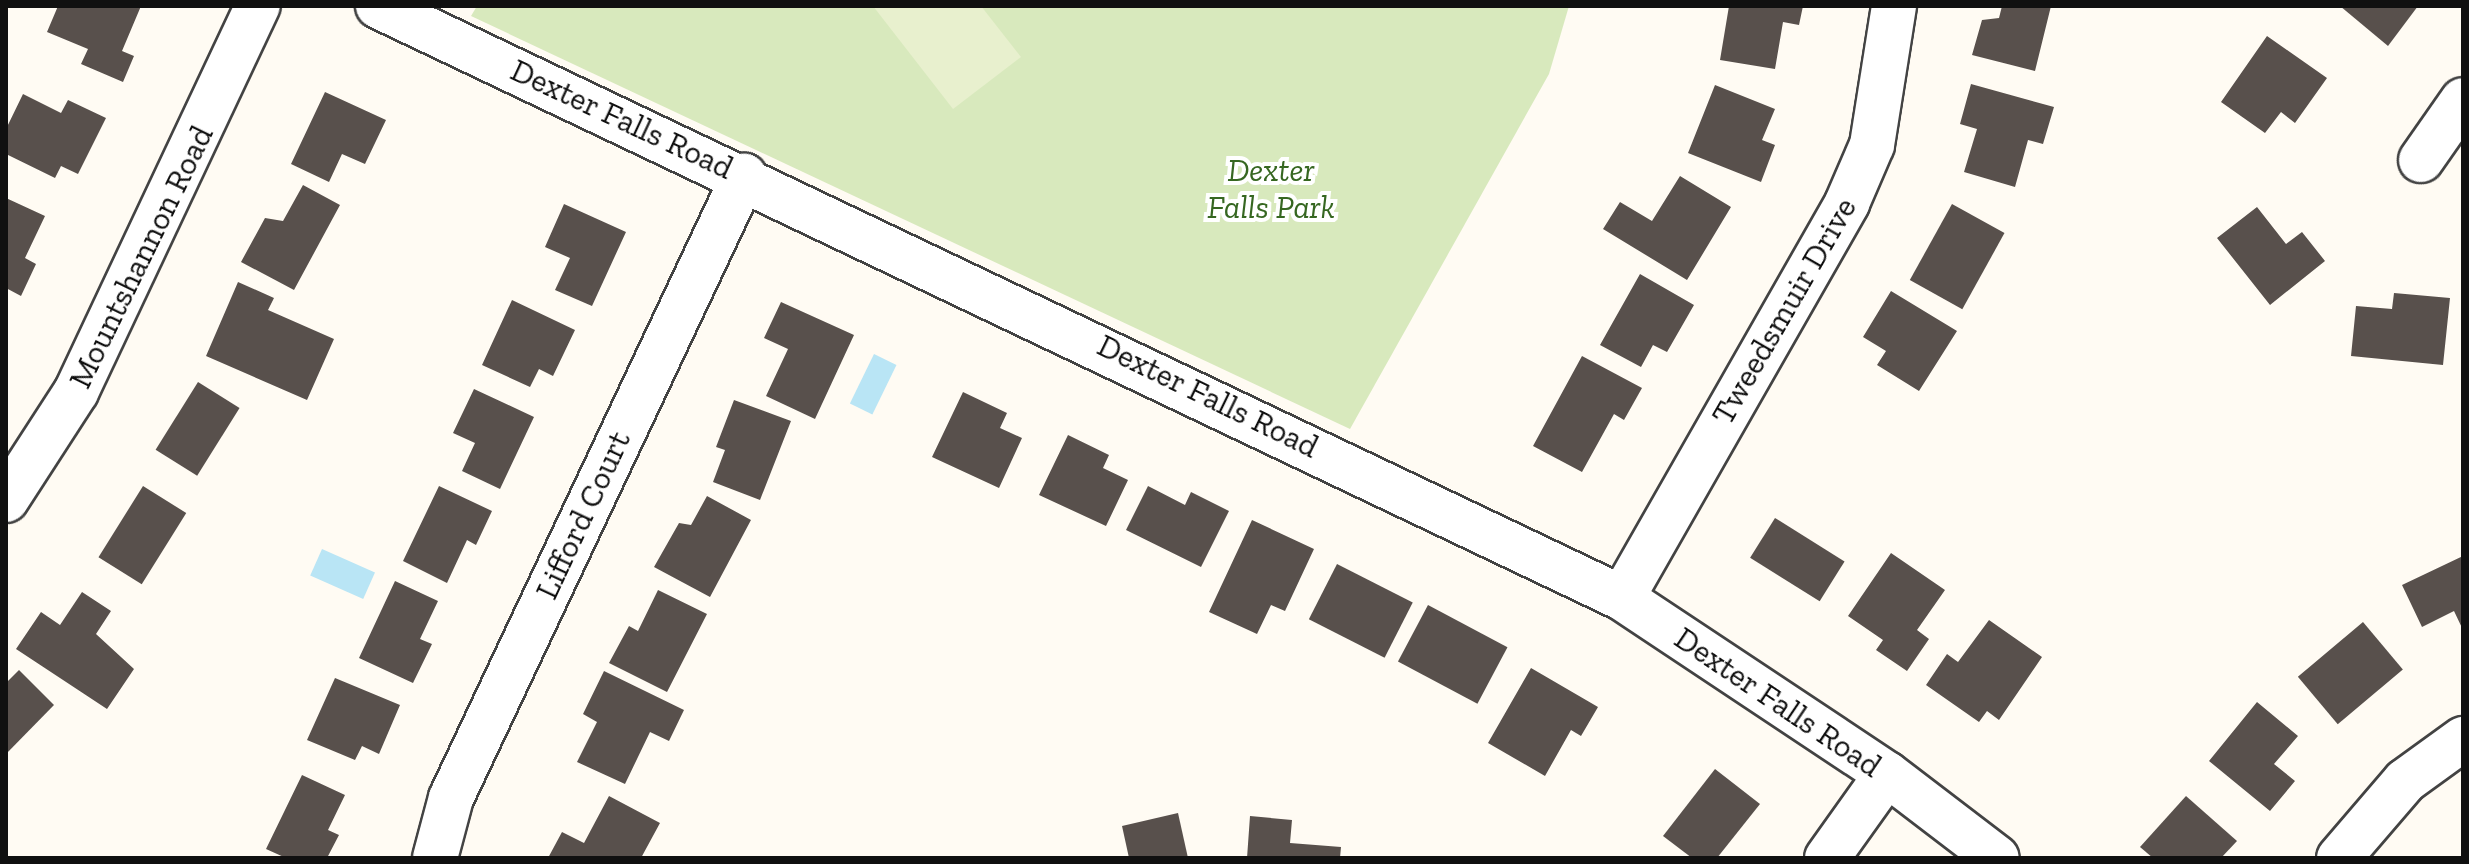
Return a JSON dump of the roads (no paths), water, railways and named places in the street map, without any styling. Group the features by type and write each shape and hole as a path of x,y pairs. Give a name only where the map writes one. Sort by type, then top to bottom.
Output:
{"street":[{"name":"Mountshannon Road","path":"6,500 76,392 258,6"},
{"name":"Dexter Falls Road","path":"378,6 744,176 1622,598 1887,774 1997,858"},
{"name":"Tweedsmuir Drive","path":"1622,598 1847,203 1872,145 1894,6"},
{"path":"2421,160 2463,100"},
{"name":"Lifford Court","path":"435,858 451,798 744,176"},
{"path":"2339,858 2405,781 2463,739"},
{"path":"1827,858 1887,774"}],"water":[{"path":"874,354 896,365 872,414 850,403"},
{"path":"322,549 375,573 363,599 310,575"}],"park label":[{"name":"Dexter Falls Park","path":"1271,190"}]}
